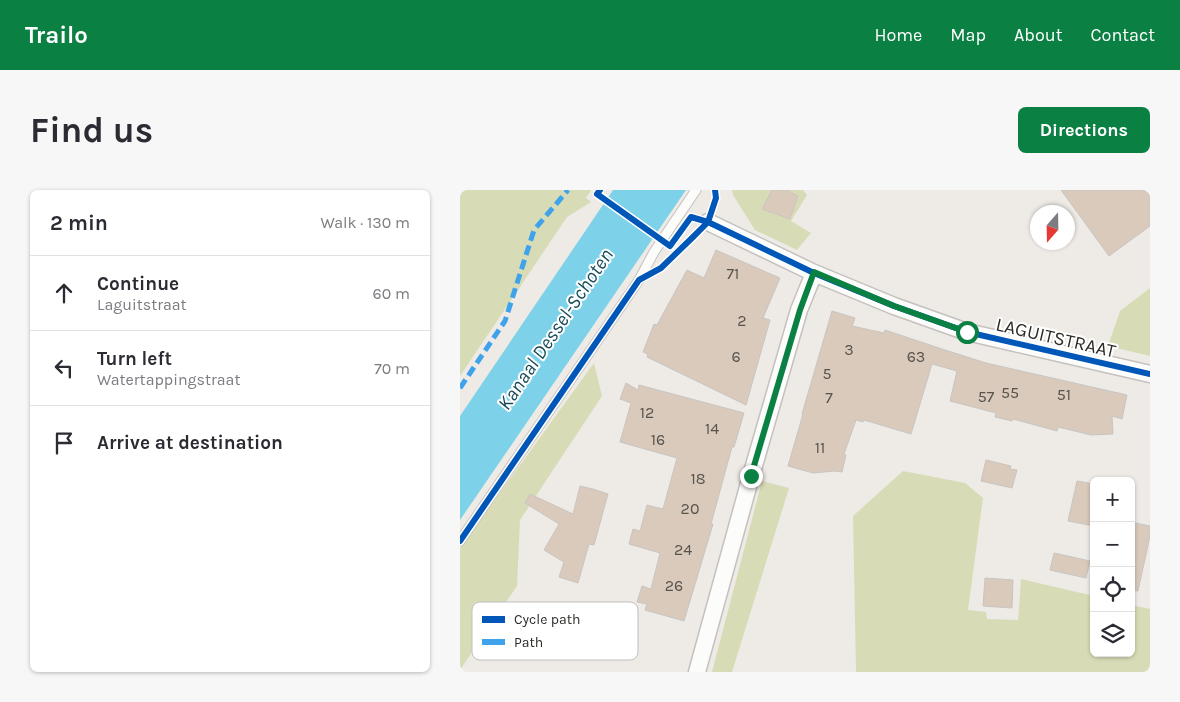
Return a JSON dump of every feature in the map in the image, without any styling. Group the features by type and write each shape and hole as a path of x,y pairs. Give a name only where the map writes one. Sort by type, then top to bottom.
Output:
{"street":[{"name":"LAGUITSTRAAT","path":"708,222 814,272 894,306 967,332 1150,374"},
{"path":"698,672 751,476 800,310 814,272"}],"lane":[{"path":"460,541 639,280 654,252 696,190"}],"path":[{"path":"600,190 597,194 670,246"}],"green space":[{"path":"460,190 591,190 586,198 591,202 567,217 460,376"},
{"path":"732,190 803,190 807,195 791,221 811,233 797,250 755,230 733,195"},
{"path":"1150,288 1150,356 1108,346 1120,311"},
{"path":"594,363 602,396 520,520 517,586 506,602 472,602 472,652 460,670 460,548"},
{"path":"903,471 965,483 983,498 968,610 986,612 987,619 1018,620 1021,579 1090,595 1090,657 1135,657 1135,606 1150,609 1150,672 856,672 853,516"},
{"path":"762,481 789,488 732,672 712,672"}],"water":[{"name":"Kanaal Dessel-Schoten","path":"613,190 686,190 460,520 460,416"}],"building":[{"path":"772,190 787,190 798,196 790,219 762,209"},
{"path":"1061,190 1150,190 1150,226 1109,256 1075,209 1075,205 1072,205"},
{"path":"716,250 780,278 763,318 770,320 746,405 647,357 648,354 643,352 654,324 657,325 687,270 704,278"},
{"path":"832,311 855,318 852,326 884,333 885,330 986,363 1127,395 1122,419 1112,416 1113,434 1091,435 1058,427 1057,431 1013,419 1012,421 995,417 996,413 950,401 957,371 932,364 911,434 864,420 863,422 856,420 844,454 846,455 842,472 813,473 788,466"},
{"path":"626,383 638,390 639,385 744,413 734,447 732,447 711,524 713,524 684,621 645,610 647,604 637,602 642,586 651,589 660,553 629,544 633,529 640,531 647,505 663,509 677,458 620,442 631,403 620,399"},
{"path":"986,460 1011,466 1010,469 1017,470 1012,488 981,481"},
{"path":"1077,481 1090,483 1090,525 1068,521"},
{"path":"580,486 608,494 594,545 589,544 578,583 559,577 564,562 544,550 559,524 525,503 530,494 573,514"},
{"path":"1135,523 1150,526 1150,536 1138,591 1135,591"},
{"path":"1054,553 1090,561 1086,578 1050,570"},
{"path":"985,578 1013,580 1012,608 983,606"}],"marked path":[{"path":"460,388 505,321 534,230 568,190"}],"cycle path":[{"path":"600,190 597,194 670,246 691,217 708,222 814,273 894,306 967,332 1150,374"},
{"path":"460,541 639,280 661,268 708,222 716,198 715,190"}],"route":[{"path":"751,476 800,310 814,272 894,306 967,332"}]}
